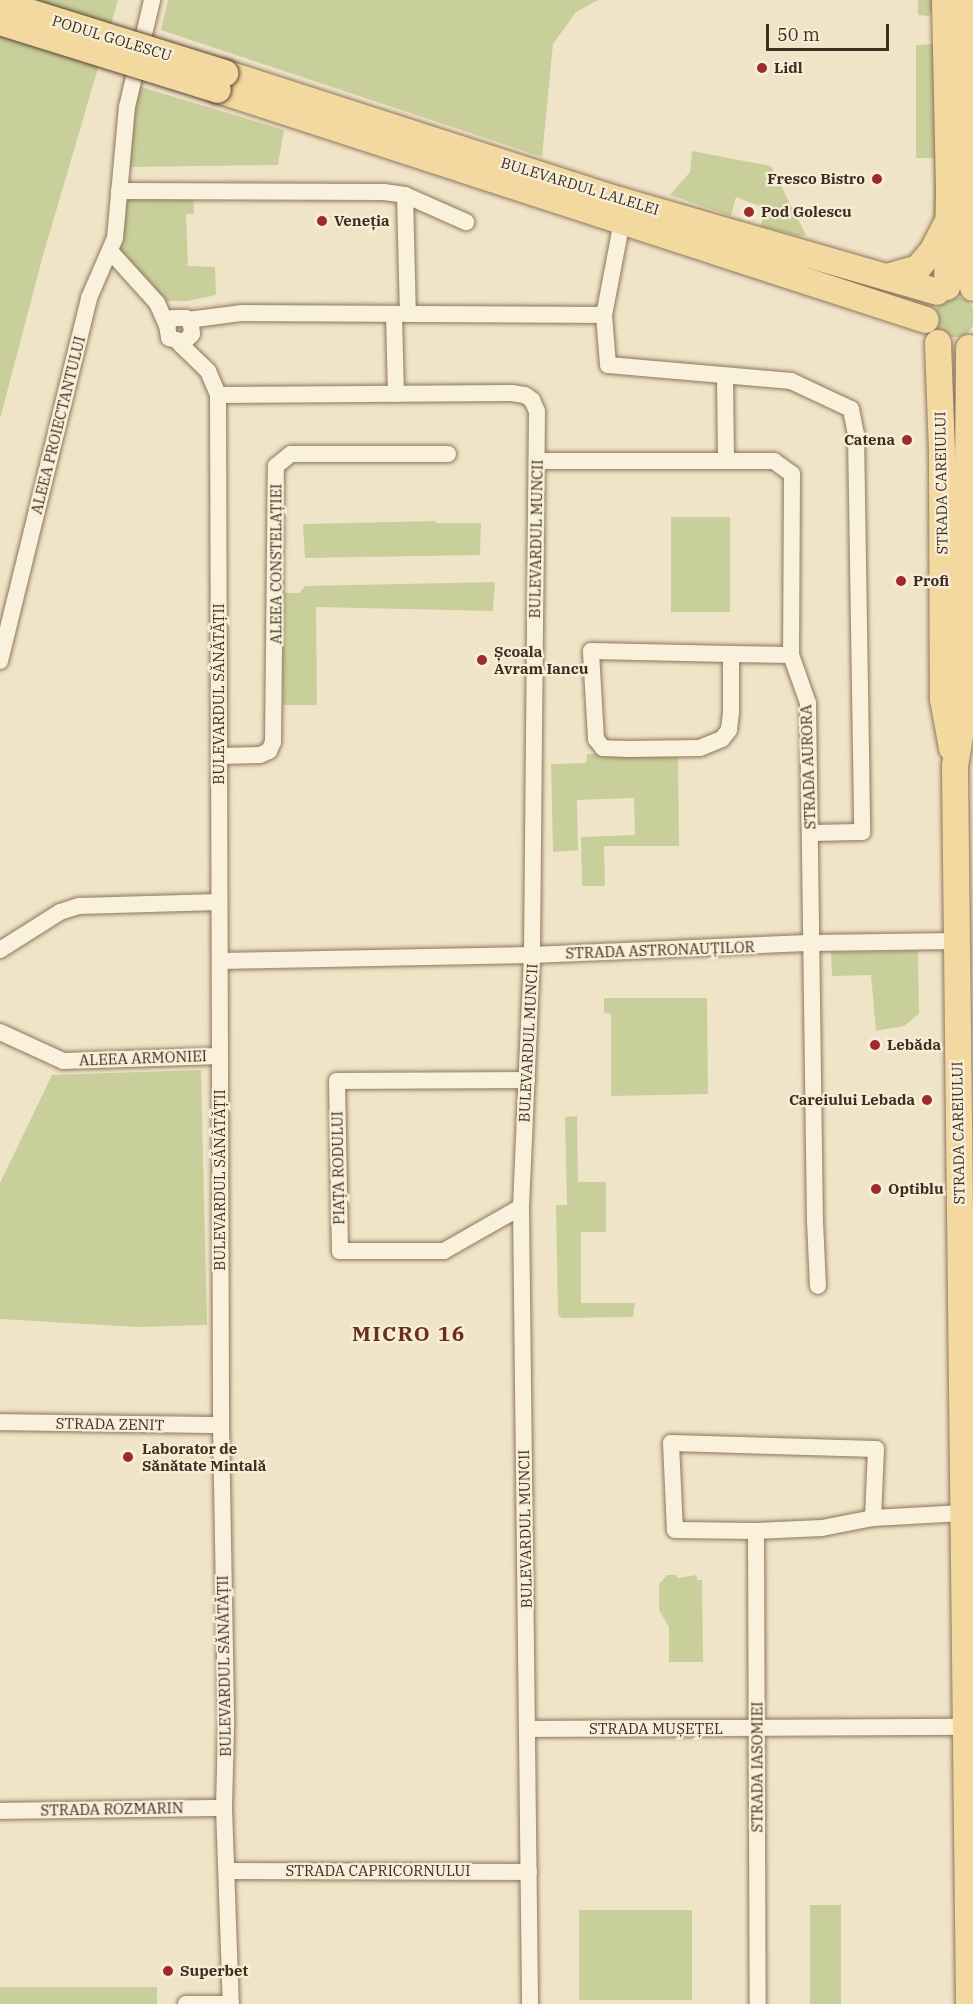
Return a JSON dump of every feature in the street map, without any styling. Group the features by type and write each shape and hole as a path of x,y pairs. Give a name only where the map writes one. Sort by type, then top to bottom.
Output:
{"main road":[{"path":"945,0 948,221 942,289 929,304 926,320 930,334 938,343 958,350 971,347"},
{"path":"965,0 968,195 973,288"},
{"name":"PODUL GOLESCU","path":"0,3 221,81"},
{"name":"PODUL GOLESCU","path":"0,22 221,81"},
{"name":"BULEVARDUL LALELEI","path":"221,81 887,277 942,289 963,285 973,288"},
{"name":"BULEVARDUL LALELEI","path":"221,81 622,221 926,320"},
{"path":"887,277 909,273 925,262 948,221"},
{"name":"STRADA CAREIULUI","path":"938,343 942,454 943,699 956,766"},
{"name":"STRADA CAREIULUI","path":"969,2004 964,1513 966,1234 956,941 956,766 966,700 971,347"}],"street":[{"name":"ALEEA PROIECTANTULUI","path":"0,661 88,298 96,276 110,251 118,221 127,107 152,0"},
{"path":"119,191 342,190 405,195 466,222"},
{"path":"396,394 405,195"},
{"path":"622,221 603,315 608,365 791,381 851,409 856,434 862,832 810,833"},
{"name":"BULEVARDUL SĂNĂTĂȚII","path":"110,251 182,329 208,371 218,394 224,1808 231,2004 186,2004"},
{"path":"182,329 209,317 241,313 603,315"},
{"path":"725,377 726,460"},
{"name":"BULEVARDUL MUNCII","path":"218,394 525,395 532,400 537,411 532,955 521,1207 530,2004"},
{"name":"ALEEA CONSTELAȚIEI","path":"220,756 260,755 269,751 273,742 276,466 291,454 448,454"},
{"name":"STRADA AURORA","path":"537,461 774,461 792,474 790,655 808,703 818,1286"},
{"path":"731,654 731,712 729,730 722,739 700,748 628,749 603,748 596,739 591,651 790,655"},
{"path":"0,950 60,912 79,906 219,902"},
{"name":"STRADA ASTRONAUȚILOR","path":"220,962 532,955 812,943 956,941"},
{"name":"ALEEA ARMONIEI","path":"0,1032 63,1061 220,1056"},
{"name":"PIAȚA RODULUI","path":"521,1207 444,1251 340,1251 337,1081 527,1080"},
{"name":"STRADA ZENIT","path":"0,1422 221,1425"},
{"path":"873,1518 876,1449 671,1443 675,1530 756,1531 822,1528 873,1518 964,1513"},
{"name":"STRADA IASOMIEI","path":"756,1531 758,2004"},
{"name":"STRADA MUȘEȚEL","path":"527,1730 965,1727"},
{"name":"STRADA ROZMARIN","path":"0,1811 224,1808"},
{"name":"STRADA CAPRICORNULUI","path":"227,1871 529,1872"}],"green space":[{"path":"0,0 118,0 42,259 0,419"},
{"path":"168,0 598,0 576,12 553,44 542,157 161,30"},
{"path":"918,0 940,0 929,16 918,15"},
{"path":"936,44 943,225 933,225 934,158 916,158 916,45"},
{"path":"138,86 284,130 278,165 127,167"},
{"path":"692,151 771,166 806,235 799,236 760,226 767,209 736,197 731,216 670,195 690,172"},
{"path":"125,191 193,192 194,214 186,214 188,266 215,267 216,295 188,301 164,301 119,252"},
{"path":"955,297 969,303 975,317 969,331 955,337 941,331 935,317 941,303"},
{"path":"671,517 730,517 730,612 671,612"},
{"path":"437,521 435,523 481,523 480,555 305,558 303,524"},
{"path":"495,582 493,611 316,607 317,705 283,705 282,593 299,593 305,586"},
{"path":"678,753 679,846 604,846 605,886 582,886 581,837 635,835 634,798 577,800 578,850 553,852 551,764 586,763 587,754"},
{"path":"918,951 919,1014 904,1026 876,1031 871,975 832,976 831,952"},
{"path":"604,998 707,998 708,1094 611,1096 611,1014 604,1013"},
{"path":"201,1070 207,1325 138,1327 0,1319 0,1183 52,1075"},
{"path":"577,1116 578,1182 606,1182 606,1232 581,1232 581,1303 635,1303 633,1317 562,1318 558,1315 556,1205 567,1205 565,1117"},
{"path":"667,1575 677,1575 677,1578 697,1575 697,1580 702,1580 703,1662 669,1662 669,1627 659,1610 659,1584"},
{"path":"810,1905 841,1905 841,2004 810,2004"},
{"path":"579,1910 692,1910 692,2000 579,2000"},
{"path":"0,1987 157,1987 157,2004 0,2004"}],"place":[{"name":"Lidl","path":"762,68"},
{"name":"Fresco Bistro","path":"877,179"},
{"name":"Pod Golescu","path":"749,212"},
{"name":"Veneția","path":"322,221"},
{"name":"Catena","path":"907,440"},
{"name":"Profi","path":"901,581"},
{"name":"Școala Avram Iancu","path":"482,660"},
{"name":"Lebăda","path":"875,1045"},
{"name":"Careiului Lebada","path":"927,1100"},
{"name":"Optiblu","path":"876,1189"},
{"name":"Laborator de Sănătate Mintală","path":"128,1457"},
{"name":"Superbet","path":"168,1971"}],"district":[{"name":"MICRO 16","path":"409,1333"}]}
